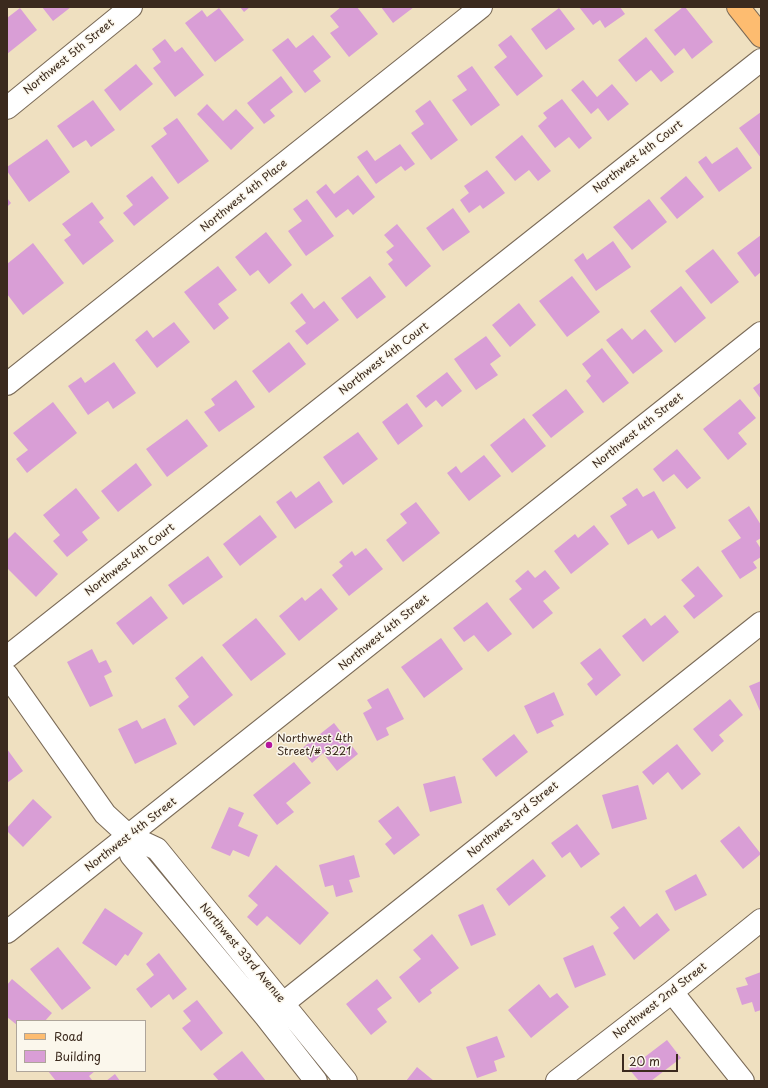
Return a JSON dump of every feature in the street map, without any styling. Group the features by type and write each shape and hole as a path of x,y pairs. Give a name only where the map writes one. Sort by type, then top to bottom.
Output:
{"main road":[{"path":"738,7 761,36"}],"street":[{"name":"Northwest 5th Street","path":"7,108 131,7"},
{"name":"Northwest 4th Place","path":"7,384 481,7"},
{"name":"Northwest 4th Court","path":"7,657 761,60"},
{"name":"Northwest 4th Street","path":"7,932 761,333"},
{"name":"Northwest 3rd Street","path":"266,1017 761,623"},
{"name":"Northwest 33rd Avenue","path":"7,675 105,814 129,836 157,849 346,1081"},
{"name":"Northwest 33rd Avenue","path":"129,836 131,855 266,1017 316,1081"},
{"name":"Northwest 2nd Street","path":"557,1081 672,992 761,920"},
{"path":"672,992 743,1081"}],"building":[{"path":"42,7 71,7 53,21"},
{"path":"240,7 250,7 244,12"},
{"path":"341,7 357,7 378,34 349,57 330,33 339,27 330,16"},
{"path":"381,7 414,7 393,23"},
{"path":"579,7 620,7 625,14 605,28 600,20 593,25"},
{"path":"685,7 713,42 692,59 684,48 675,56 654,30"},
{"path":"20,8 37,30 7,54 7,18"},
{"path":"219,8 244,40 215,62 185,23 202,10 207,17"},
{"path":"559,8 575,29 546,50 531,29"},
{"path":"313,35 331,57 313,71 321,81 305,93 272,50 288,38 296,48"},
{"path":"511,35 543,76 517,96 494,67 507,57 498,45"},
{"path":"646,37 674,72 661,82 651,70 636,82 618,60"},
{"path":"165,39 175,52 182,47 204,75 175,97 153,68 161,62 152,49"},
{"path":"136,64 153,84 120,111 104,90"},
{"path":"472,66 500,105 471,126 452,100 467,90 457,76"},
{"path":"281,76 293,92 270,110 275,116 264,124 247,103"},
{"path":"583,80 597,97 612,84 629,104 608,121 598,108 591,114 571,90"},
{"path":"562,99 592,138 579,149 569,137 555,148 538,126 547,118 543,113"},
{"path":"93,100 115,130 91,147 86,140 73,148 57,126"},
{"path":"430,100 458,140 431,160 411,133 424,124 415,111"},
{"path":"207,104 223,121 236,109 254,128 231,150 197,114"},
{"path":"761,112 761,158 739,128"},
{"path":"177,118 209,161 178,184 151,146 167,134 163,128"},
{"path":"522,135 551,171 538,181 529,170 515,181 495,157"},
{"path":"47,139 70,172 29,202 7,171 7,167"},
{"path":"400,144 415,164 405,171 401,166 376,184 357,157 367,150 375,161"},
{"path":"737,147 752,168 719,192 698,162 706,156 712,164"},
{"path":"487,170 505,193 483,209 480,205 469,213 460,200 469,193 464,186"},
{"path":"358,175 375,197 353,215 348,209 336,218 316,192 326,184 334,194"},
{"path":"152,176 169,198 134,226 123,213 133,205 126,196"},
{"path":"686,176 704,197 677,219 660,198"},
{"path":"7,198 11,203 7,207"},
{"path":"307,199 334,236 306,256 288,231 302,221 293,209"},
{"path":"649,199 667,222 632,250 613,227"},
{"path":"92,202 104,218 99,222 114,241 83,265 64,240 71,235 62,224"},
{"path":"453,208 470,232 443,251 426,228"},
{"path":"397,224 431,266 406,287 388,264 393,260 386,252 394,246 384,235"},
{"path":"266,232 292,265 269,284 258,270 250,276 235,257"},
{"path":"761,235 761,272 755,277 737,253"},
{"path":"613,241 631,267 596,291 574,260 583,253 587,260"},
{"path":"33,243 64,283 23,315 7,294 7,264"},
{"path":"713,249 739,282 711,304 685,271"},
{"path":"218,266 237,290 218,304 229,318 214,330 184,292"},
{"path":"370,276 386,297 357,319 341,298"},
{"path":"572,276 600,312 567,337 539,301"},
{"path":"681,286 706,318 675,343 650,311"},
{"path":"302,293 314,309 324,301 339,320 307,345 295,331 306,323 290,303"},
{"path":"519,303 536,325 510,347 492,325"},
{"path":"174,322 190,342 157,368 135,340 147,330 153,338"},
{"path":"622,328 632,340 645,329 663,351 633,374 606,340"},
{"path":"486,336 501,356 490,364 498,375 476,390 454,359"},
{"path":"289,342 306,364 269,393 252,371"},
{"path":"602,348 629,383 603,403 586,381 591,376 582,364"},
{"path":"114,362 136,393 113,409 108,401 88,415 68,386 81,377 85,383"},
{"path":"447,372 462,391 442,407 436,400 426,408 416,396"},
{"path":"236,380 255,407 219,432 204,412 215,405 211,399"},
{"path":"761,382 761,399 753,388"},
{"path":"566,389 584,412 551,438 532,415"},
{"path":"740,399 756,418 738,433 747,444 728,460 703,429"},
{"path":"53,402 77,433 27,473 16,459 28,450 13,433"},
{"path":"407,403 423,426 398,445 382,422"},
{"path":"524,418 546,446 512,473 490,445"},
{"path":"187,419 208,446 167,477 146,449"},
{"path":"358,432 378,459 343,485 323,457"},
{"path":"677,449 701,478 687,489 674,474 663,482 653,469"},
{"path":"484,455 501,476 469,501 447,473 456,466 461,473"},
{"path":"136,463 152,485 118,512 101,491"},
{"path":"319,481 333,502 295,529 276,502 291,491 296,498"},
{"path":"76,488 100,518 82,532 88,540 67,557 53,541 60,535 43,515"},
{"path":"637,488 643,497 654,491 676,528 658,539 652,530 628,545 610,516 627,505 622,498"},
{"path":"416,502 440,533 403,562 386,540 407,523 400,514"},
{"path":"749,506 761,525 761,538 756,541 761,549 761,557 753,562 757,568 740,579 721,551 741,538 728,520"},
{"path":"260,515 277,537 240,566 223,544"},
{"path":"594,525 609,544 571,574 554,551 575,534 578,538"},
{"path":"15,532 58,574 36,597 7,568 7,540"},
{"path":"366,548 383,569 349,596 332,575 343,566 339,562 352,551 355,556"},
{"path":"208,556 223,577 183,605 168,585"},
{"path":"698,566 723,596 694,619 683,606 695,596 681,580"},
{"path":"528,570 535,578 545,570 560,588 543,601 553,613 533,629 509,599 522,589 515,581"},
{"path":"321,588 338,609 299,641 279,616 302,597 305,601"},
{"path":"151,596 168,618 133,645 116,623"},
{"path":"487,602 512,634 488,652 474,635 464,642 453,628"},
{"path":"665,615 679,632 643,662 622,636 645,618 651,626"},
{"path":"256,618 286,654 251,681 222,645"},
{"path":"441,638 463,669 424,698 401,667"},
{"path":"600,648 621,675 596,696 587,684 593,679 580,663"},
{"path":"92,649 99,663 106,660 112,672 104,676 113,696 90,707 67,662"},
{"path":"202,656 233,695 194,726 178,706 189,697 175,678"},
{"path":"761,681 761,711 760,711 749,686"},
{"path":"388,688 404,719 386,728 389,735 377,741 363,713 372,708 367,700"},
{"path":"554,692 564,715 551,721 554,726 537,734 524,706"},
{"path":"730,699 743,715 719,735 724,741 712,752 693,729"},
{"path":"165,718 177,744 135,764 118,729 137,720 142,729"},
{"path":"334,723 358,754 337,771 323,753 312,763 301,749"},
{"path":"514,734 528,752 496,777 482,759"},
{"path":"677,744 701,774 682,790 668,772 653,785 642,772"},
{"path":"7,749 23,771 7,783"},
{"path":"294,762 311,783 286,803 294,812 277,825 253,795"},
{"path":"455,776 462,803 430,812 423,784"},
{"path":"638,785 647,819 612,829 602,795"},
{"path":"33,799 52,817 23,847 7,831 7,828"},
{"path":"398,806 420,835 394,855 385,844 392,838 378,821"},
{"path":"229,807 244,813 238,826 258,835 249,857 233,850 230,856 211,848"},
{"path":"577,824 600,854 581,868 570,852 562,858 551,843"},
{"path":"739,826 761,854 743,869 720,841"},
{"path":"354,855 360,877 349,880 353,892 336,897 333,885 325,887 319,865"},
{"path":"533,859 546,876 509,906 496,889"},
{"path":"276,865 329,913 300,945 267,916 257,926 247,917 258,905 248,896"},
{"path":"696,874 707,895 675,911 665,891"},
{"path":"483,904 496,935 471,946 458,915"},
{"path":"624,906 640,927 657,913 670,930 634,960 613,933 619,928 610,917"},
{"path":"105,908 143,933 128,956 125,954 116,966 82,943"},
{"path":"432,934 459,968 430,990 432,993 419,1003 399,977 421,959 413,950"},
{"path":"593,945 606,975 575,988 563,958"},
{"path":"58,947 91,988 62,1010 30,969"},
{"path":"159,953 187,989 173,1000 169,994 151,1008 136,989 154,975 146,964"},
{"path":"761,972 761,1010 755,1012 752,1002 742,1005 736,988 748,985 745,978"},
{"path":"12,979 52,1013 46,1020 16,1020 16,1024 7,1017 7,985"},
{"path":"377,979 392,998 377,1009 387,1022 371,1035 346,1004"},
{"path":"539,984 550,998 557,993 569,1007 531,1038 508,1010"},
{"path":"197,1000 223,1033 201,1051 182,1028 191,1021 183,1011"},
{"path":"497,1036 505,1057 494,1061 497,1071 477,1078 466,1047"},
{"path":"667,1040 681,1058 651,1081 639,1081 629,1069"},
{"path":"242,1051 266,1081 219,1081 213,1074"},
{"path":"417,1067 434,1081 406,1081"},
{"path":"49,1072 94,1072 89,1076 92,1080 90,1081 56,1081"},
{"path":"115,1074 120,1081 106,1081"}],"place":[{"name":"Northwest 4th Street/# 3221","path":"269,745"}]}
